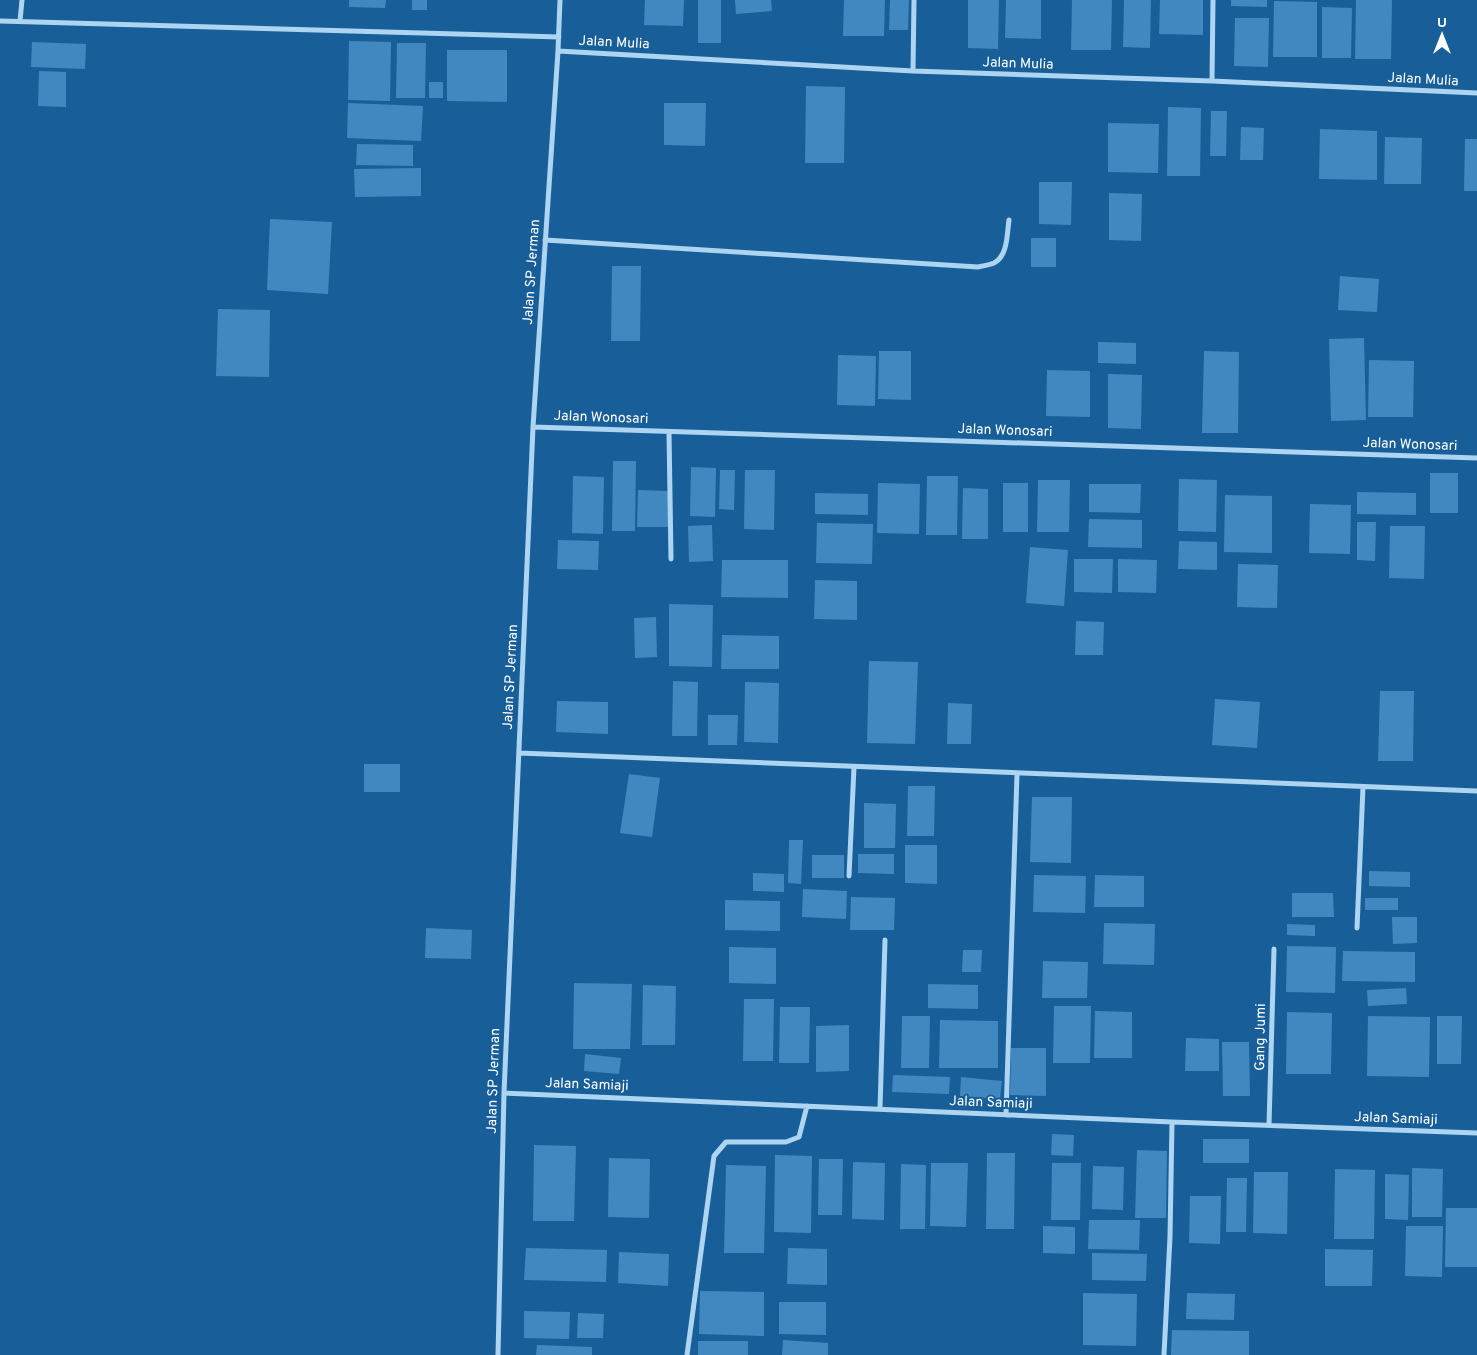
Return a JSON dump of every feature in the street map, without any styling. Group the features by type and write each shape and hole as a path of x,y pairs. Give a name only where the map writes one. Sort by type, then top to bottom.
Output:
{"street":[{"path":"20,21 22,0"},
{"name":"Jalan SP Jerman","path":"498,1355 504,1093 518,753 533,427 560,0"},
{"path":"913,72 914,0"},
{"path":"1212,81 1213,0"},
{"path":"0,21 558,37"},
{"name":"Jalan Mulia","path":"558,51 913,72 1212,81 1477,94"},
{"path":"545,240 978,267 994,263 1000,259 1004,252 1009,220"},
{"name":"Jalan Wonosari","path":"533,427 1477,458"},
{"path":"669,432 671,559"},
{"path":"518,753 1477,791"},
{"path":"849,876 854,767"},
{"path":"1006,1115 1017,774"},
{"path":"1358,928 1363,787"},
{"path":"880,1109 885,940"},
{"name":"Gang Jumi","path":"1269,1125 1274,950"},
{"name":"Jalan Samiaji","path":"504,1093 1172,1122 1477,1133"},
{"path":"687,1355 714,1156 726,1142 786,1142 799,1137 807,1106"},
{"path":"1164,1355 1170,1237 1172,1122"}],"building":[{"path":"349,0 386,0 385,8 349,7"},
{"path":"412,0 427,0 427,10 412,10"},
{"path":"645,0 684,0 683,26 644,25"},
{"path":"698,0 721,0 721,43 698,43"},
{"path":"735,0 771,0 772,11 736,14"},
{"path":"844,0 885,0 884,36 843,36"},
{"path":"890,0 909,0 908,30 889,30"},
{"path":"968,0 999,0 998,49 968,48"},
{"path":"1006,0 1041,0 1041,39 1005,38"},
{"path":"1072,0 1112,0 1111,50 1071,50"},
{"path":"1124,0 1151,0 1150,48 1123,47"},
{"path":"1160,0 1203,0 1203,35 1159,34"},
{"path":"1231,0 1267,0 1267,7 1231,6"},
{"path":"1356,0 1392,0 1391,59 1355,59"},
{"path":"1274,1 1317,2 1317,57 1273,57"},
{"path":"1322,7 1352,8 1351,58 1322,58"},
{"path":"1235,18 1269,18 1268,67 1234,66"},
{"path":"349,41 391,42 390,101 348,100"},
{"path":"32,42 86,44 85,69 31,67"},
{"path":"397,43 426,43 425,98 396,98"},
{"path":"447,50 507,50 507,102 447,101"},
{"path":"39,71 66,72 66,107 38,106"},
{"path":"429,82 443,82 443,98 429,98"},
{"path":"806,86 845,87 844,163 805,163"},
{"path":"348,103 423,106 421,141 347,138"},
{"path":"664,103 706,103 705,146 664,145"},
{"path":"1168,107 1201,108 1200,176 1167,176"},
{"path":"1211,111 1227,111 1226,156 1210,156"},
{"path":"1108,123 1159,124 1158,173 1108,172"},
{"path":"1241,127 1264,128 1263,160 1240,160"},
{"path":"1320,129 1377,131 1377,180 1319,179"},
{"path":"1385,137 1422,138 1421,184 1384,184"},
{"path":"1465,139 1477,139 1477,191 1464,191"},
{"path":"357,144 413,145 413,166 356,165"},
{"path":"421,168 421,196 355,197 354,169"},
{"path":"1039,182 1072,182 1071,225 1039,224"},
{"path":"1109,193 1142,194 1141,241 1109,240"},
{"path":"270,219 332,222 328,294 267,290"},
{"path":"1031,238 1056,238 1056,267 1031,267"},
{"path":"612,266 641,266 640,341 611,341"},
{"path":"1340,276 1379,279 1377,312 1338,310"},
{"path":"218,309 270,310 269,377 216,376"},
{"path":"1364,338 1366,420 1331,421 1329,339"},
{"path":"1098,342 1136,343 1136,364 1098,363"},
{"path":"879,351 911,351 911,400 878,399"},
{"path":"1204,351 1239,352 1238,433 1202,433"},
{"path":"838,355 876,356 875,406 837,405"},
{"path":"1369,360 1414,361 1413,417 1368,417"},
{"path":"1047,370 1090,371 1090,417 1046,416"},
{"path":"1108,374 1142,375 1141,429 1108,428"},
{"path":"613,461 636,461 635,531 612,531"},
{"path":"691,467 716,468 715,517 690,516"},
{"path":"720,470 735,470 734,510 719,509"},
{"path":"745,470 775,470 774,530 744,529"},
{"path":"1430,473 1458,473 1458,513 1430,513"},
{"path":"573,476 604,477 603,534 572,533"},
{"path":"927,476 958,476 957,535 926,535"},
{"path":"1179,479 1217,480 1216,532 1178,531"},
{"path":"1038,480 1070,480 1069,532 1037,532"},
{"path":"878,483 920,484 919,534 877,533"},
{"path":"1003,483 1028,483 1028,532 1003,532"},
{"path":"1089,484 1141,484 1140,513 1089,512"},
{"path":"963,488 988,489 988,539 962,539"},
{"path":"638,490 669,491 668,527 637,527"},
{"path":"1357,492 1416,493 1416,515 1357,514"},
{"path":"815,493 868,494 868,515 815,514"},
{"path":"1225,495 1272,496 1272,553 1224,552"},
{"path":"1310,504 1351,505 1350,554 1309,553"},
{"path":"1089,519 1142,520 1142,548 1088,547"},
{"path":"1357,522 1376,522 1375,561 1357,560"},
{"path":"817,523 873,524 872,564 816,563"},
{"path":"712,525 713,561 689,562 688,526"},
{"path":"1390,526 1425,526 1424,579 1389,578"},
{"path":"558,540 599,541 598,570 557,569"},
{"path":"1179,541 1217,542 1217,570 1178,569"},
{"path":"1030,547 1068,550 1064,606 1026,603"},
{"path":"1074,559 1113,559 1112,593 1074,592"},
{"path":"1118,559 1157,560 1156,593 1118,592"},
{"path":"722,560 788,560 788,598 721,597"},
{"path":"1238,564 1278,565 1277,608 1237,607"},
{"path":"815,580 857,581 857,620 814,619"},
{"path":"669,604 713,605 712,667 669,666"},
{"path":"656,617 657,657 635,658 634,618"},
{"path":"1076,621 1104,622 1103,655 1075,655"},
{"path":"722,635 779,636 779,669 721,669"},
{"path":"869,661 918,662 915,744 867,743"},
{"path":"673,681 698,682 697,736 672,736"},
{"path":"745,682 779,683 778,743 744,742"},
{"path":"1380,691 1414,691 1413,761 1378,761"},
{"path":"1215,699 1260,702 1257,748 1212,745"},
{"path":"557,701 608,702 608,734 556,732"},
{"path":"948,703 972,704 971,744 947,744"},
{"path":"708,715 738,715 737,745 708,745"},
{"path":"364,764 400,764 400,792 364,792"},
{"path":"629,774 660,778 652,837 620,833"},
{"path":"908,786 935,786 934,836 907,836"},
{"path":"1032,797 1072,797 1071,863 1030,862"},
{"path":"864,803 896,804 895,848 864,848"},
{"path":"789,840 803,840 801,884 788,883"},
{"path":"905,845 937,845 937,884 905,883"},
{"path":"858,854 894,854 894,874 858,873"},
{"path":"812,855 844,855 844,878 812,878"},
{"path":"1369,871 1410,872 1410,887 1369,886"},
{"path":"753,873 784,874 784,892 753,891"},
{"path":"1034,875 1086,876 1085,913 1033,912"},
{"path":"1095,875 1144,876 1144,907 1094,907"},
{"path":"803,889 847,891 846,919 802,917"},
{"path":"1292,893 1333,893 1334,917 1292,917"},
{"path":"851,897 895,898 894,930 850,930"},
{"path":"1365,898 1398,898 1398,910 1365,910"},
{"path":"725,900 780,901 780,931 725,930"},
{"path":"1392,917 1417,917 1417,943 1393,944"},
{"path":"1104,923 1155,924 1154,965 1103,964"},
{"path":"1287,924 1315,925 1315,936 1287,935"},
{"path":"426,928 472,930 471,959 425,958"},
{"path":"1287,946 1336,947 1335,993 1286,992"},
{"path":"729,947 776,948 776,984 729,983"},
{"path":"963,950 982,950 981,972 962,972"},
{"path":"1343,951 1415,952 1415,982 1342,981"},
{"path":"1043,961 1088,962 1087,998 1042,998"},
{"path":"574,983 632,984 630,1049 573,1049"},
{"path":"928,984 978,985 978,1009 928,1008"},
{"path":"643,985 676,986 675,1045 642,1045"},
{"path":"1406,988 1407,1004 1368,1006 1367,990"},
{"path":"744,999 774,999 773,1061 743,1061"},
{"path":"1054,1006 1091,1006 1090,1063 1053,1063"},
{"path":"780,1007 810,1007 809,1063 779,1063"},
{"path":"1095,1011 1132,1012 1132,1058 1094,1058"},
{"path":"1287,1012 1332,1013 1331,1074 1286,1074"},
{"path":"902,1016 930,1016 929,1068 901,1068"},
{"path":"1368,1016 1430,1017 1429,1077 1367,1076"},
{"path":"1437,1016 1462,1016 1461,1064 1437,1064"},
{"path":"940,1020 998,1021 998,1068 939,1068"},
{"path":"849,1025 849,1071 816,1072 816,1026"},
{"path":"1186,1038 1219,1039 1219,1071 1185,1071"},
{"path":"1222,1042 1249,1042 1250,1096 1223,1096"},
{"path":"1011,1048 1046,1048 1046,1096 1010,1095"},
{"path":"585,1054 621,1058 619,1074 584,1071"},
{"path":"893,1075 950,1077 949,1094 892,1092"},
{"path":"961,1077 1002,1081 1000,1099 960,1096"},
{"path":"1052,1134 1074,1135 1073,1156 1051,1155"},
{"path":"1203,1139 1249,1139 1249,1163 1203,1163"},
{"path":"534,1145 576,1146 574,1221 533,1221"},
{"path":"1137,1150 1167,1151 1166,1218 1135,1218"},
{"path":"987,1153 1015,1153 1014,1229 986,1229"},
{"path":"775,1155 812,1156 811,1233 774,1232"},
{"path":"609,1158 650,1159 649,1218 608,1217"},
{"path":"819,1159 843,1159 842,1215 818,1215"},
{"path":"853,1162 885,1163 884,1220 852,1219"},
{"path":"931,1163 968,1163 966,1227 930,1226"},
{"path":"1052,1163 1081,1163 1080,1220 1051,1220"},
{"path":"901,1164 926,1165 925,1229 900,1229"},
{"path":"726,1165 766,1166 764,1253 724,1253"},
{"path":"1093,1166 1124,1167 1123,1210 1092,1209"},
{"path":"1412,1168 1443,1169 1442,1217 1412,1217"},
{"path":"1335,1169 1375,1170 1374,1239 1334,1239"},
{"path":"1254,1172 1288,1172 1287,1234 1253,1233"},
{"path":"1385,1174 1409,1175 1408,1220 1385,1219"},
{"path":"1227,1178 1247,1178 1246,1232 1226,1232"},
{"path":"1190,1196 1221,1196 1220,1244 1189,1243"},
{"path":"1446,1208 1477,1208 1477,1267 1445,1267"},
{"path":"1089,1220 1140,1220 1139,1250 1088,1249"},
{"path":"1043,1226 1075,1227 1075,1254 1043,1253"},
{"path":"1406,1226 1443,1226 1442,1277 1405,1276"},
{"path":"526,1248 607,1250 606,1282 524,1280"},
{"path":"788,1248 827,1249 827,1285 787,1284"},
{"path":"1325,1249 1373,1250 1372,1286 1325,1286"},
{"path":"619,1252 669,1254 668,1286 618,1283"},
{"path":"1092,1253 1147,1254 1146,1281 1092,1280"},
{"path":"700,1291 764,1292 764,1336 699,1334"},
{"path":"1083,1293 1137,1294 1136,1346 1083,1345"},
{"path":"1187,1293 1235,1294 1234,1320 1186,1319"},
{"path":"779,1302 826,1302 826,1335 779,1334"},
{"path":"524,1311 570,1312 569,1339 524,1338"},
{"path":"578,1313 604,1314 603,1338 577,1338"},
{"path":"1172,1330 1249,1331 1249,1355 1171,1355"},
{"path":"783,1340 828,1343 828,1355 782,1355"},
{"path":"698,1341 748,1341 748,1355 698,1355"},
{"path":"537,1345 592,1347 592,1355 536,1355"}]}
